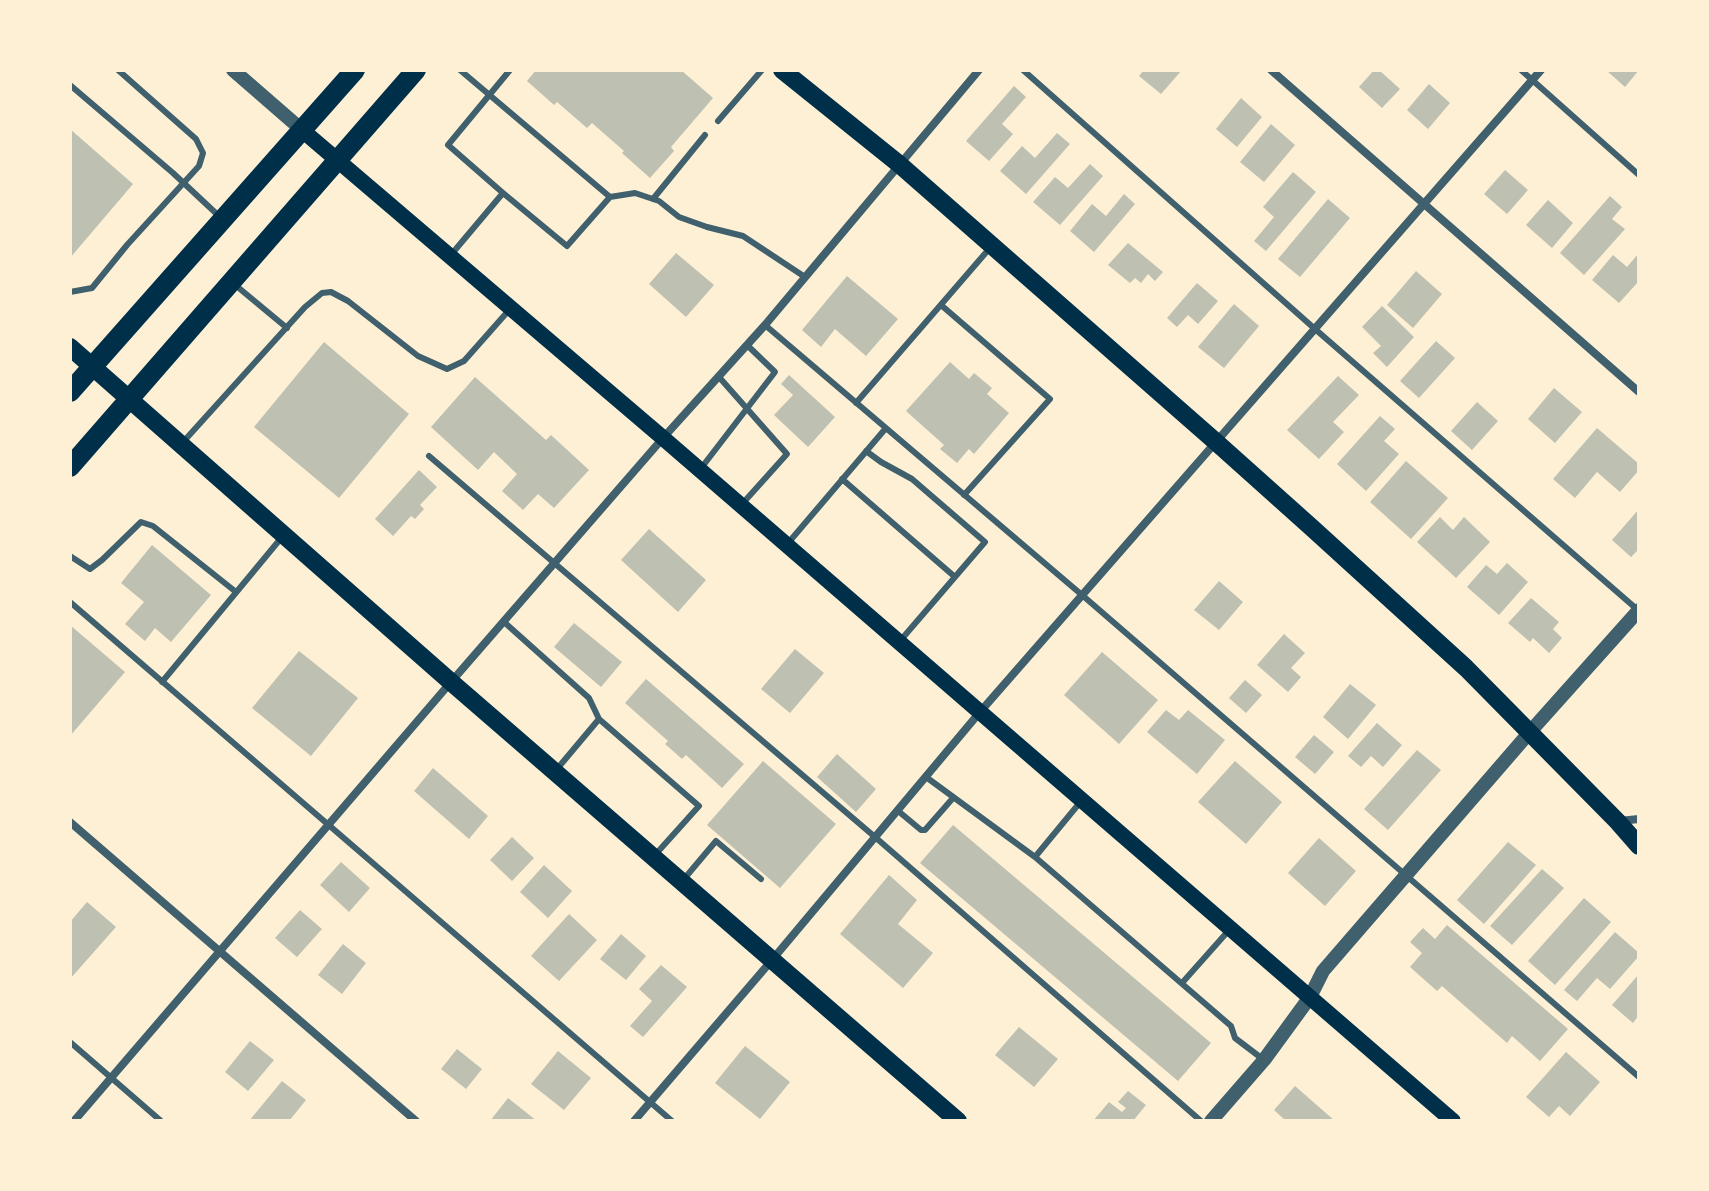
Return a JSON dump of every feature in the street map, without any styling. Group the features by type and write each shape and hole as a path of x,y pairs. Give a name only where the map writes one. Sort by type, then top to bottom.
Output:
{"highway":[{"path":"70,392 355,70"},
{"path":"70,467 416,70"}],"main road":[{"path":"782,70 899,164 1216,442 1466,668 1639,846"},
{"path":"302,130 1453,1121"},
{"path":"70,347 958,1121"}],"street":[{"path":"233,70 302,130"},
{"path":"74,1121 451,682 765,325 979,70"},
{"path":"1271,70 1639,392"},
{"path":"634,1121 980,712 1541,70"},
{"path":"1211,1121 1264,1060 1310,997 1323,971 1639,610"},
{"path":"1618,822 1639,819"},
{"path":"70,822 416,1121"}],"lane":[{"path":"70,292 92,288 199,166 203,153 196,139 118,70"},
{"path":"460,70 610,197"},
{"path":"510,70 448,145 567,246 610,197 635,193 659,201 679,217 743,236 805,277"},
{"path":"718,121 762,70"},
{"path":"1023,70 1639,610"},
{"path":"1521,70 1639,175"},
{"path":"70,85 223,219"},
{"path":"653,199 705,135"},
{"path":"449,257 503,193"},
{"path":"856,403 992,246"},
{"path":"232,281 287,328"},
{"path":"181,444 305,307 322,293 331,292 348,301 418,356 447,369 464,361 510,309"},
{"path":"941,305 1050,399 964,495"},
{"path":"765,325 1639,1077"},
{"path":"700,470 775,372 747,345"},
{"path":"719,377 787,454 740,505"},
{"path":"786,545 886,428"},
{"path":"866,451 912,479 985,542 899,642"},
{"path":"429,456 875,837 1201,1121"},
{"path":"842,479 955,577"},
{"path":"70,556 90,569 141,522 153,526 236,592"},
{"path":"162,682 284,535"},
{"path":"70,602 672,1121"},
{"path":"504,622 589,698 599,719 699,806 654,857"},
{"path":"555,772 599,719"},
{"path":"926,777 1035,857 1231,1026 1235,1038 1264,1060"},
{"path":"897,810 925,830 953,798"},
{"path":"1035,857 1082,800"},
{"path":"681,881 716,841 761,879"},
{"path":"1182,983 1230,928"},
{"path":"70,1042 161,1121"}],"building":[{"path":"536,70 681,70 713,98 671,147 674,151 650,178 592,123 587,128 527,81"},
{"path":"1144,70 1182,70 1161,94 1139,76"},
{"path":"1374,70 1379,70 1400,89 1382,108 1359,87"},
{"path":"1606,70 1639,70 1625,87"},
{"path":"1429,84 1450,103 1428,129 1407,110"},
{"path":"1014,86 1026,97 1002,124 1013,134 989,161 966,141"},
{"path":"1241,98 1262,117 1237,147 1216,129"},
{"path":"1271,124 1295,145 1264,182 1240,162"},
{"path":"70,129 133,184 70,258"},
{"path":"1057,133 1070,144 1026,194 1000,171 1022,146 1035,158"},
{"path":"1090,164 1103,176 1060,225 1033,202 1055,177 1068,188"},
{"path":"1505,170 1528,190 1507,214 1484,194"},
{"path":"1293,172 1316,192 1266,251 1254,241 1274,217 1263,207"},
{"path":"1124,194 1135,204 1094,252 1070,231 1092,204 1106,216"},
{"path":"1610,196 1622,207 1612,219 1625,229 1584,275 1560,253"},
{"path":"1328,199 1350,218 1300,277 1278,259"},
{"path":"1548,200 1573,223 1552,248 1526,225"},
{"path":"1128,243 1163,272 1155,281 1148,274 1141,283 1135,278 1130,283 1108,265"},
{"path":"676,253 714,285 686,317 649,284"},
{"path":"1639,253 1639,281 1619,303 1592,280 1613,255 1627,267"},
{"path":"1416,271 1442,294 1413,328 1387,305"},
{"path":"847,276 898,319 866,356 835,329 821,347 802,330"},
{"path":"1197,283 1218,301 1198,324 1188,315 1177,327 1167,318"},
{"path":"1234,304 1259,326 1224,368 1198,347"},
{"path":"1382,306 1414,337 1387,367 1373,353 1381,346 1362,327"},
{"path":"1436,341 1455,358 1419,398 1400,381"},
{"path":"324,342 409,414 339,498 254,427"},
{"path":"950,362 969,379 974,373 992,388 987,394 1009,413 974,454 969,449 957,463 940,449 944,445 906,411"},
{"path":"789,375 835,417 808,447 774,415 793,395 781,384"},
{"path":"1338,376 1359,395 1333,422 1344,432 1319,459 1287,430"},
{"path":"475,377 546,440 551,435 589,470 554,508 538,494 523,510 502,491 517,474 494,452 478,470 431,427"},
{"path":"1554,388 1582,412 1555,443 1528,419"},
{"path":"1477,402 1498,421 1472,450 1451,431"},
{"path":"1380,416 1395,429 1384,441 1399,454 1366,491 1337,464"},
{"path":"1597,428 1639,464 1639,470 1620,492 1597,472 1575,498 1553,479"},
{"path":"1406,461 1448,498 1411,539 1370,502"},
{"path":"419,470 437,487 420,505 424,509 415,519 411,516 393,536 375,519"},
{"path":"1639,509 1639,549 1631,557 1612,540"},
{"path":"1440,517 1453,530 1464,517 1490,542 1456,578 1417,542"},
{"path":"649,529 706,580 678,612 621,560"},
{"path":"152,545 211,595 171,642 155,628 145,641 125,624 144,602 121,583"},
{"path":"1507,563 1528,582 1499,615 1467,587 1486,565 1497,574"},
{"path":"1219,581 1243,602 1219,630 1194,610"},
{"path":"1531,598 1559,622 1553,629 1562,638 1549,653 1533,638 1530,642 1508,623"},
{"path":"574,623 622,662 601,687 554,647"},
{"path":"70,625 125,672 70,736"},
{"path":"1284,634 1305,653 1291,668 1301,677 1288,692 1257,665"},
{"path":"795,649 824,673 790,713 761,689"},
{"path":"299,651 358,698 311,756 252,708"},
{"path":"1102,652 1158,700 1119,744 1064,695"},
{"path":"646,679 744,764 722,788 686,755 682,759 665,744 668,741 625,703"},
{"path":"1245,680 1262,695 1246,713 1229,698"},
{"path":"1350,684 1376,705 1348,739 1323,717"},
{"path":"1166,710 1179,720 1188,710 1225,740 1197,774 1147,732"},
{"path":"1377,723 1402,745 1383,767 1371,756 1361,767 1348,756"},
{"path":"1314,735 1334,752 1315,774 1295,757"},
{"path":"1417,750 1441,770 1388,830 1364,809"},
{"path":"837,754 876,789 856,812 817,777"},
{"path":"763,761 836,824 780,888 707,825"},
{"path":"1235,761 1282,802 1246,844 1198,802"},
{"path":"433,768 488,816 469,839 414,791"},
{"path":"953,825 1211,1043 1178,1081 920,863"},
{"path":"512,837 534,858 512,881 490,860"},
{"path":"1319,838 1356,871 1325,906 1288,873"},
{"path":"1508,842 1536,865 1484,924 1457,900"},
{"path":"341,862 370,888 349,912 320,885"},
{"path":"544,865 572,891 548,918 520,892"},
{"path":"1542,869 1564,888 1512,945 1490,926"},
{"path":"889,875 917,900 898,924 933,953 903,988 840,934"},
{"path":"1584,898 1611,922 1555,985 1528,961"},
{"path":"87,902 116,927 70,979 70,922"},
{"path":"300,910 322,929 297,957 275,938"},
{"path":"569,914 597,940 559,981 531,956"},
{"path":"1447,925 1568,1029 1540,1061 1512,1036 1507,1043 1442,986 1437,991 1410,967 1422,953 1410,942 1423,928 1435,939"},
{"path":"1615,932 1639,956 1610,989 1597,978 1577,1001 1564,990"},
{"path":"621,934 646,956 626,980 600,959"},
{"path":"343,944 366,963 342,994 318,975"},
{"path":"661,965 687,987 643,1037 630,1026 652,1001 639,989"},
{"path":"1639,974 1639,1015 1633,1023 1612,1005"},
{"path":"1019,1027 1058,1059 1034,1087 995,1055"},
{"path":"250,1041 274,1060 248,1091 225,1072"},
{"path":"745,1046 790,1082 760,1119 715,1083"},
{"path":"457,1049 482,1069 466,1089 441,1069"},
{"path":"558,1051 591,1078 564,1110 531,1084"},
{"path":"1566,1052 1600,1082 1570,1116 1559,1106 1549,1117 1526,1097"},
{"path":"282,1081 306,1100 289,1121 249,1121"},
{"path":"1295,1086 1335,1121 1286,1121 1274,1110"},
{"path":"1128,1091 1146,1105 1133,1121 1093,1121 1109,1102 1122,1112 1126,1108 1118,1102"},
{"path":"508,1098 537,1121 490,1121"}]}
